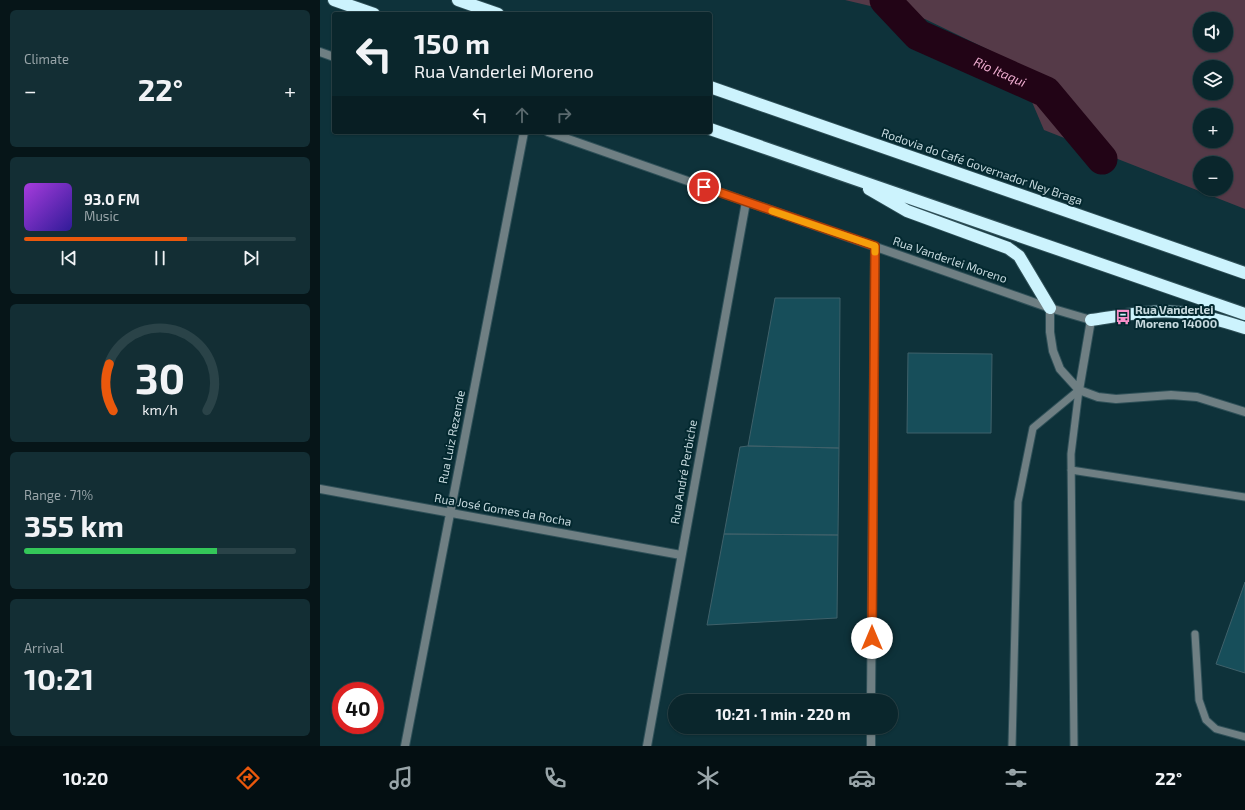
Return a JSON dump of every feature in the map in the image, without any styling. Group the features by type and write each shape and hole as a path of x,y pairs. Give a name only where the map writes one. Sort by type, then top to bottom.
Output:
{"highway":[{"path":"334,0 368,12"},
{"path":"458,0 492,12"},
{"name":"Rodovia do Café Governador Ney Braga","path":"712,89 1245,273"},
{"path":"712,130 1245,314"},
{"path":"842,174 908,211 1008,248 1018,256 1050,308"},
{"path":"1091,320 1149,313 1176,312 1199,315 1245,328"}],"street":[{"path":"320,52 332,56"},
{"name":"Rua Luiz Rezende","path":"405,746 524,134"},
{"name":"Rua Vanderlei Moreno","path":"554,134 1050,308 1091,320"},
{"name":"Rua André Perbiche","path":"646,746 746,202"},
{"path":"872,694 875,246"},
{"path":"1050,308 1050,332 1053,351 1060,369 1079,390 1098,397 1116,399 1172,394 1197,397 1245,412"},
{"path":"1079,390 1091,320"},
{"name":"Rua José Gomes da Rocha","path":"320,489 681,555"},
{"path":"871,734 871,746"}],"lane":[{"path":"1074,746 1071,454 1079,390"},
{"path":"1012,746 1018,502 1033,428 1079,390"},
{"path":"1071,470 1245,497"},
{"path":"1195,634 1200,700 1206,720 1216,729 1245,737"}],"shaded area":[{"path":"845,0 1245,0 1245,209 1212,196 1233,196 1233,156 1193,156 1193,189 1044,130 1032,102 991,51 925,19"}],"building":[{"path":"775,298 840,298 839,448 748,446"},
{"path":"908,353 992,354 991,433 907,433"},
{"path":"740,447 839,448 838,535 724,534"},
{"path":"724,534 838,535 837,618 707,625"},
{"path":"1245,582 1245,673 1216,664"}],"waterway":[{"name":"Rio Itaqui","path":"885,0 918,35 1046,92 1102,159"}],"slow traffic":[{"path":"772,211 875,246 875,252"}],"place":[{"name":"Rua Vanderlei Moreno 14000","path":"1123,317"}],"route":[{"path":"704,187 875,246 872,638"}]}
